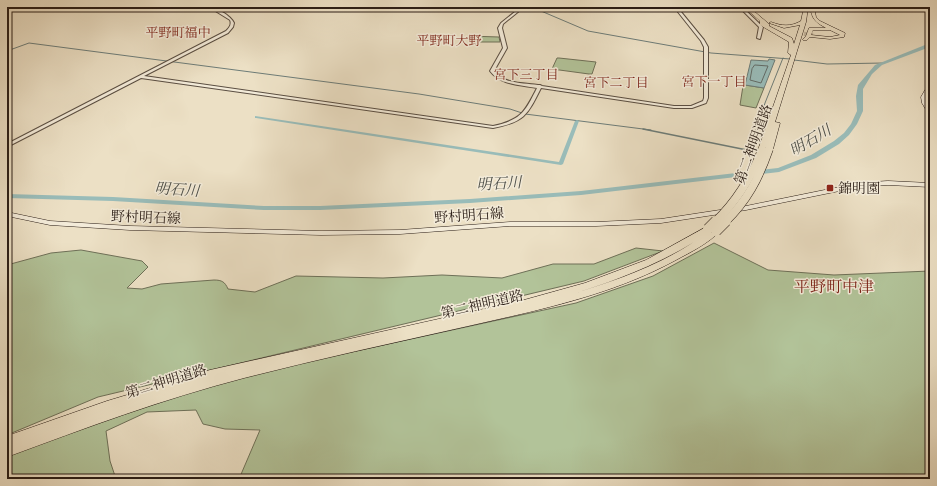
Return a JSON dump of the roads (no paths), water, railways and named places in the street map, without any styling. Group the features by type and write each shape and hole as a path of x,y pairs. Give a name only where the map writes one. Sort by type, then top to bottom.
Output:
{"highway":[{"name":"第二神明道路","path":"794,57 804,39 810,15 806,7"},
{"path":"804,39 808,37 811,29 814,28 833,30 840,34 833,37 813,36 836,38 842,36 843,34 818,22 810,15 811,7"},
{"path":"748,8 760,19 776,29 794,33"},
{"name":"第二神明道路","path":"7,442 73,418 196,379 276,358 520,304 583,287 633,270 656,260 712,230 738,212 750,195 760,175 765,149 804,22 810,15"},
{"path":"760,19 776,26 787,28 794,27 804,22"},
{"path":"760,19 762,24 790,39 792,42 794,57"},
{"name":"第二神明道路","path":"7,450 67,428 195,387 277,365 498,316 612,285 662,264 695,246 712,230"}],"main road":[{"path":"930,89 924,93 923,97 924,103 930,112"},
{"name":"野村明石線","path":"7,214 50,223 130,228 321,233 400,232 510,224 611,224 661,221 746,208 853,185 888,183 930,185"}],"street":[{"path":"7,146 230,29 232,23 228,16 210,7"},
{"path":"523,7 502,24 500,28 505,48 492,71 497,77 505,81 674,107 700,105 705,102 706,98 706,47 703,41 675,7"},
{"path":"748,8 762,27 759,38"},
{"path":"140,77 493,127 511,124 521,118 526,113 540,86"}],"water":[{"path":"769,59 775,60 764,88 745,85 751,60 768,61"}],"waterway":[{"path":"523,7 541,11 588,31 711,53 783,58"},
{"path":"7,51 29,43 419,94 510,109 522,113"},
{"name":"明石川","path":"7,196 113,199 264,208 320,208 470,201 581,193 779,170 814,157 837,143 846,134 854,124 860,111 859,96 861,85 877,66 930,45"},
{"path":"756,130 783,58"},
{"path":"783,58 790,59"},
{"path":"794,60 827,64 884,63"},
{"path":"525,114 651,130"},
{"path":"256,117 561,164 577,121"},
{"path":"643,129 747,150 751,147 757,129"}],"tunnel":[{"path":"797,33 813,35"}],"place":[{"name":"錦明園","path":"830,188"}],"district":[{"name":"平野町福中","path":"178,32"},
{"name":"平野町大野","path":"449,40"},
{"name":"宮下三丁目","path":"526,74"},
{"name":"宮下一丁目","path":"714,81"},
{"name":"宮下二丁目","path":"616,82"},
{"name":"平野町中津","path":"834,286"}]}
